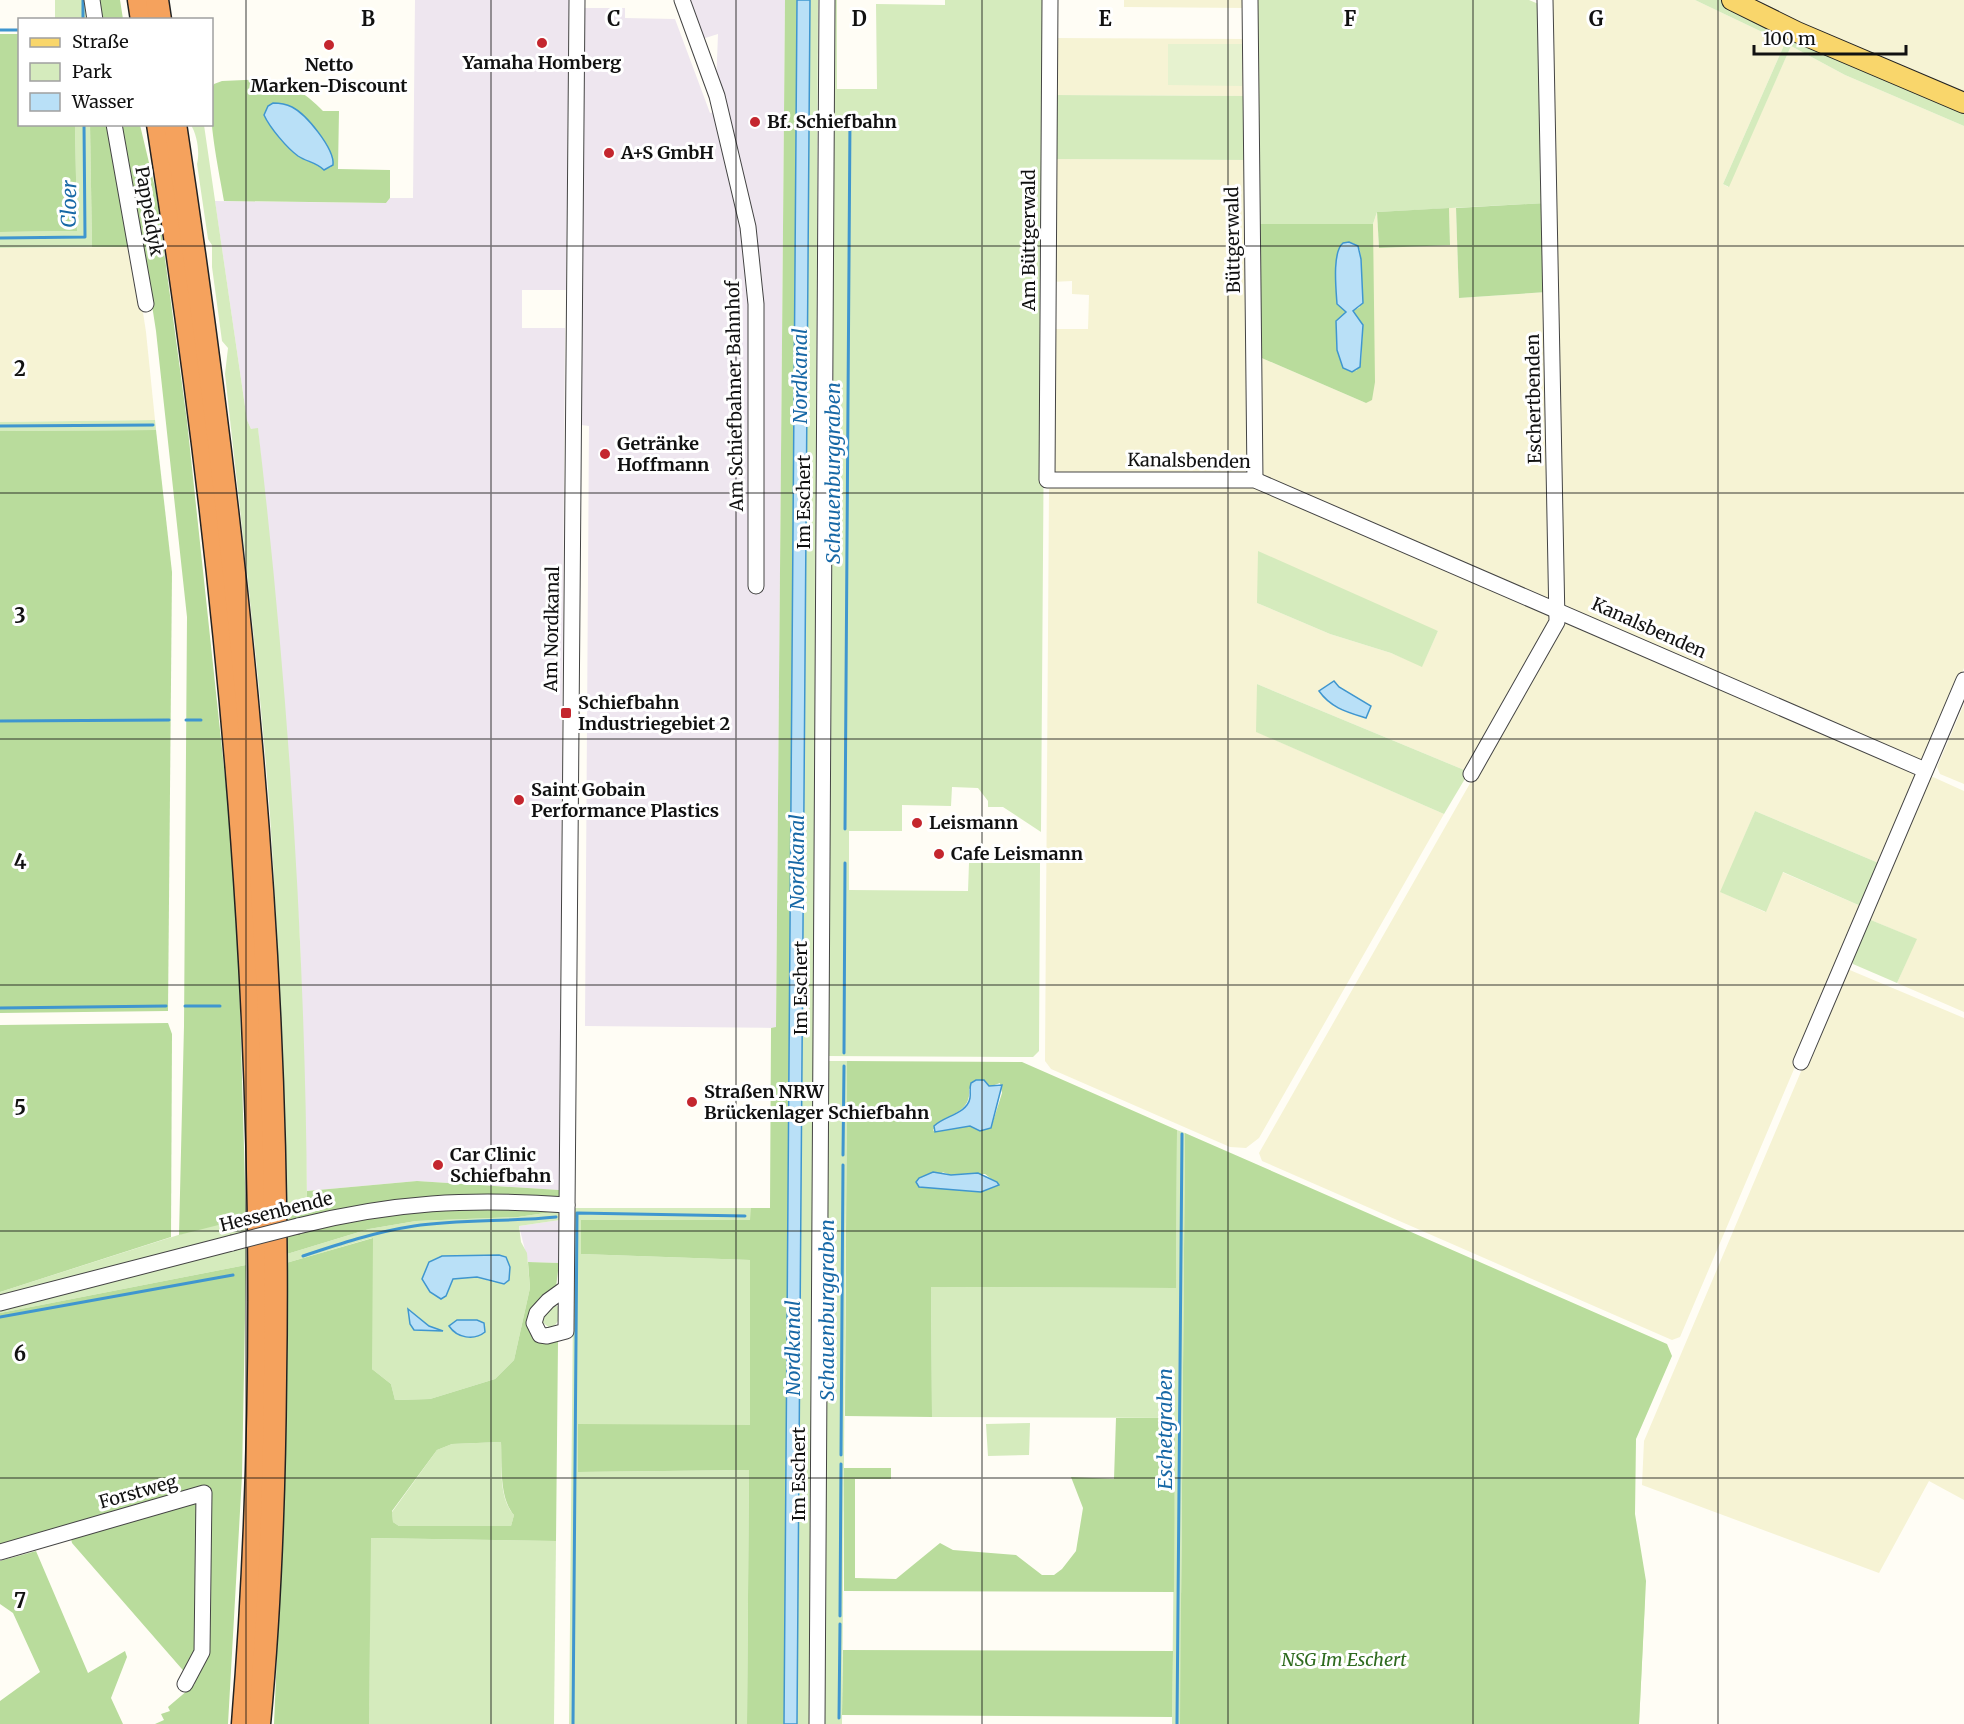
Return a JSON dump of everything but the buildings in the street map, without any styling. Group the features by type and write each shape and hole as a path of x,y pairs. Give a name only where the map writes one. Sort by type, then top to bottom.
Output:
{"highway":[{"path":"139,0 142,18"},
{"path":"157,0 160,18"},
{"path":"158,126 207,480 225,645 242,833 253,1000 258,1170 254,1693 261,1724"},
{"path":"175,126 227,502 246,667 272,1032 276,1312 274,1462 254,1693 241,1724"}],"main road":[{"path":"1732,0 1797,32 1964,103"}],"street":[{"path":"92,0 95,18"},
{"name":"Am Nordkanal","path":"566,1288 548,1301 534,1318 536,1330 540,1335 547,1336 566,1331 577,0"},
{"name":"Am Schiefbahner Bahnhof","path":"682,0 717,96 748,227 756,304 756,585"},
{"name":"Im Eschert","path":"817,1724 827,0"},
{"name":"Am Büttgerwald","path":"1047,480 1050,0"},
{"name":"Büttgerwald","path":"1250,0 1255,480"},
{"name":"Eschertbenden","path":"1471,774 1557,622 1545,0"},
{"name":"Pappeldyk","path":"114,126 146,304"},
{"name":"Kanalsbenden","path":"1047,480 1255,480 1925,770"},
{"path":"1801,1062 1964,680"},
{"name":"Hessenbende","path":"0,1303 355,1212 412,1204 499,1200 567,1205"},
{"name":"Forstweg","path":"0,1552 204,1493 202,1652 185,1683"}],"shaded area":[{"path":"415,0 569,0 566,290 522,290 522,328 565,328 559,1190 417,1181 307,1191 300,941 279,639 258,429 251,429 247,420 215,201 386,203 390,198 413,198"},
{"path":"689,0 785,0 776,1028 585,1026 589,426 581,425 584,8 625,8 625,18 675,19 710,113 715,112 718,34 702,39"},
{"path":"1124,0 1247,0 1247,8 1124,7"},
{"path":"1549,0 1695,0 1785,43 1723,184 1728,187 1791,46 1845,75 1964,126 1964,668 1925,759 1917,762 1566,609 1560,601"},
{"path":"1752,0 1964,0 1964,93 1851,45"},
{"path":"1053,38 1247,39 1248,96 1053,95"},
{"path":"1052,159 1249,160 1252,471 1246,477 1055,477 1049,471 1051,329 1088,329 1089,295 1072,294 1072,281 1051,282"},
{"path":"1449,208 1456,208 1459,298 1547,292 1552,598 1547,602 1264,479 1258,471 1257,356 1366,403 1373,224 1377,212 1379,248 1450,245"},
{"path":"133,247 146,332 155,420 0,422 0,248"},
{"path":"1055,483 1258,483 1552,611 1555,619 1469,772 1257,684 1257,732 1444,814 1259,1138 1246,1148 1230,1147 1051,1069 1045,1061 1049,489","holes":["1257,603 1438,631 1422,666 1391,653 1330,634"]},
{"path":"1565,617 1914,769 1918,777 1881,864 1755,811 1721,892 1765,912 1782,872 1863,907 1680,1337 1672,1340 1262,1161 1259,1153"},
{"path":"1964,704 1964,784 1940,774 1937,767"},
{"path":"1933,777 1964,791 1964,1012 1897,983 1916,939 1866,918 1925,780"},
{"path":"1845,968 1964,1018 1964,1500 1929,1481 1879,1573 1642,1485 1644,1441"},
{"path":"560,1220 559,1263 528,1262 519,1226"}],"green space":[{"path":"55,0 88,0 89,18 55,18"},
{"path":"98,0 120,0 123,18 100,18"},
{"path":"785,0 797,0 784,1724 747,1724 749,1470 578,1472 578,1424 750,1425 750,1260 581,1254 581,1220 750,1220 751,1208 770,1208 771,1028 776,1027"},
{"path":"810,0 818,0 811,1724 797,1724"},
{"path":"832,0 837,0 837,89 877,89 876,4 945,5 945,0 1047,0 1041,832 1003,807 988,807 988,801 978,788 952,787 951,806 902,805 902,831 849,831 849,890 968,891 969,863 1040,863 1039,1051 1033,1057 826,1056"},
{"path":"1253,0 1529,0 1541,5 1545,203 1377,212 1373,224 1255,224"},
{"path":"1695,0 1723,0 1786,31 1785,43"},
{"path":"0,34 18,34 18,126 75,126 77,231 0,232"},
{"path":"1799,37 1964,108 1964,126 1845,75 1791,46"},
{"path":"1785,43 1791,46 1729,187 1723,184"},
{"path":"1168,44 1242,44 1242,86 1168,85"},
{"path":"267,79 298,90 323,111 339,111 338,169 390,170 390,198 386,203 224,201 212,126 214,84 222,81","holes":["264,115 331,167 324,170 298,156 289,148 270,126"]},
{"path":"1053,95 1248,96 1249,160 1052,159"},
{"path":"75,126 90,126 92,247 0,248 0,232 77,231"},
{"path":"90,126 108,126 133,247 92,247"},
{"path":"119,126 140,126 156,192 187,421 228,805 238,938 246,1218 179,1235 184,1026 187,617 156,331 136,202"},
{"path":"191,126 204,126 247,420 251,429 258,428 278,620 299,910 306,1103 307,1200 287,1204 276,912 266,760 225,374 228,348 222,341 212,267 212,245 208,239 195,134"},
{"path":"1545,203 1547,292 1459,298 1456,208"},
{"path":"1449,208 1450,245 1379,248 1377,212"},
{"path":"1255,224 1373,224 1375,382 1372,400 1366,403 1257,356","holes":["1353,243 1360,250 1362,281 1360,307 1353,311 1363,325 1361,363 1356,371 1337,350 1336,325 1346,312 1336,289 1337,278"]},
{"path":"155,420 156,430 0,431 0,422"},
{"path":"156,430 172,572 168,1011 0,1013 0,431"},
{"path":"1258,551 1438,631 1422,667 1391,653 1330,634 1257,603"},
{"path":"1257,684 1469,772 1444,814 1256,732"},
{"path":"1755,811 1881,864 1863,907 1783,872 1766,912 1720,892"},
{"path":"1866,918 1917,939 1897,983 1853,964 1850,957"},
{"path":"168,1023 172,1034 171,1237 0,1292 0,1025"},
{"path":"826,1061 847,1061 842,1724 822,1724"},
{"path":"847,1061 1022,1062 1177,1130 1176,1288 931,1287 932,1417 845,1416","holes":["986,1082 989,1087 1000,1083 1002,1093 991,1128 980,1131 971,1125 935,1132 933,1130 966,1104 969,1089","942,1172 951,1175 985,1174 999,1185 981,1192 954,1189"]},
{"name":"NSG Im Eschert","path":"1177,1130 1185,1133 1181,1593 1645,1599 1639,1724 1172,1724 1175,1418 932,1417 931,1287 1176,1288"},
{"path":"1185,1133 1667,1344 1672,1356 1636,1439 1635,1514 1646,1581 1639,1724 1180,1724"},
{"path":"417,1181 559,1190 559,1211 518,1217 416,1221 369,1229 287,1254 287,1204 307,1200 307,1191"},
{"path":"574,1208 751,1208 751,1220 582,1220 581,1254 750,1260 750,1425 578,1425 578,1472 749,1470 747,1724 569,1724"},
{"path":"559,1211 560,1220 519,1226 521,1242 527,1253 530,1288 514,1360 495,1379 430,1399 395,1400 391,1384 372,1369 372,1238 286,1263 287,1254 369,1229 416,1221 518,1217","holes":["442,1256 496,1283 477,1277 453,1279 446,1296 425,1284 422,1279 429,1262"]},
{"path":"246,1218 246,1265 0,1313 0,1292 197,1229"},
{"path":"373,1238 372,1369 391,1384 395,1400 430,1399 495,1379 514,1360 530,1288 528,1262 559,1263 556,1287 535,1309 548,1342 558,1342 556,1541 371,1538 369,1724 274,1724 284,1495 286,1263","holes":["501,1442 504,1490 509,1508 514,1515 511,1526 399,1526 393,1522 392,1511 437,1450 452,1444"]},
{"path":"246,1265 242,1476 228,1724 155,1724 164,1720 161,1714 170,1711 168,1707 195,1684 72,1543 68,1526 0,1545 0,1313"},
{"path":"555,1305 559,1307 559,1317 558,1322 551,1329 542,1322 543,1316"},
{"path":"1116,1418 1175,1418 1174,1592 844,1591 844,1468 891,1468 891,1479 855,1479 855,1578 896,1579 940,1543 953,1550 1016,1555 1042,1575 1054,1575 1062,1569 1076,1551 1083,1508 1071,1477 1114,1479"},
{"path":"1030,1423 1029,1455 988,1456 986,1424"},
{"path":"501,1442 503,1490 505,1500 514,1515 511,1526 399,1526 393,1522 392,1512 437,1450 452,1444"},
{"path":"370,1538 556,1541 554,1724 369,1724"},
{"path":"36,1551 88,1673 125,1651 127,1657 111,1698 123,1724 0,1724 0,1701 40,1672 13,1613 0,1604 0,1561"},
{"path":"843,1650 1173,1651 1172,1717 842,1715"}],"water":[{"name":"Nordkanal","path":"797,0 810,0 797,1724 784,1724"},
{"path":"273,103 290,106 305,117 325,141 333,165 324,170 298,156 289,148 274,132 264,115 268,106"},
{"path":"1349,242 1358,246 1361,259 1363,303 1353,311 1363,325 1360,367 1352,372 1343,368 1337,350 1336,321 1346,312 1337,304 1336,262 1337,254 1343,243"},
{"path":"1334,681 1339,687 1371,706 1366,718 1340,709 1324,697 1319,691"},
{"path":"984,1080 989,1086 1002,1085 991,1128 980,1131 970,1126 935,1132 934,1126 965,1108 970,1098 971,1083"},
{"path":"933,1172 951,1175 978,1173 999,1185 981,1192 919,1187 916,1182 919,1178"},
{"path":"499,1255 506,1257 510,1267 509,1280 504,1284 477,1277 453,1279 446,1296 441,1299 430,1292 422,1279 429,1262 442,1256"},
{"path":"408,1309 429,1326 443,1331 414,1330 410,1324"},
{"path":"457,1320 477,1320 484,1323 485,1332 476,1337 461,1336 449,1326"}],"waterway":[{"name":"Cloer","path":"83,0 83,18"},
{"path":"0,30 18,30"},
{"name":"Schauenburggraben","path":"845,829 850,118"},
{"name":"Cloer","path":"0,238 85,237 84,126"},
{"path":"0,426 153,425"},
{"path":"0,721 169,720"},
{"path":"186,720 201,720"},
{"name":"Schauenburggraben","path":"844,1053 845,863"},
{"path":"0,1008 166,1006"},
{"path":"185,1006 220,1006"},
{"name":"Schauenburggraben","path":"843,1155 844,1066"},
{"name":"Eschetgraben","path":"1177,1724 1182,1134"},
{"name":"Schauenburggraben","path":"841,1455 843,1165"},
{"path":"573,1724 577,1213 745,1216"},
{"path":"303,1256 371,1235 414,1226 556,1217"},
{"path":"0,1317 233,1275"},
{"name":"Schauenburggraben","path":"840,1616 841,1464"},
{"name":"Schauenburggraben","path":"839,1718 840,1624"}],"place":[{"name":"Yamaha Homberg","path":"542,43"},
{"name":"Netto Marken-Discount","path":"329,45"},
{"name":"Bf. Schiefbahn","path":"755,122"},
{"name":"A+S GmbH","path":"609,153"},
{"name":"Getränke Hoffmann","path":"605,454"},
{"name":"Schiefbahn Industriegebiet 2","path":"566,713"},
{"name":"Saint Gobain Performance Plastics","path":"519,800"},
{"name":"Leismann","path":"917,823"},
{"name":"Cafe Leismann","path":"939,854"},
{"name":"Straßen NRW Brückenlager Schiefbahn","path":"692,1102"},
{"name":"Car Clinic Schiefbahn","path":"438,1165"}]}
